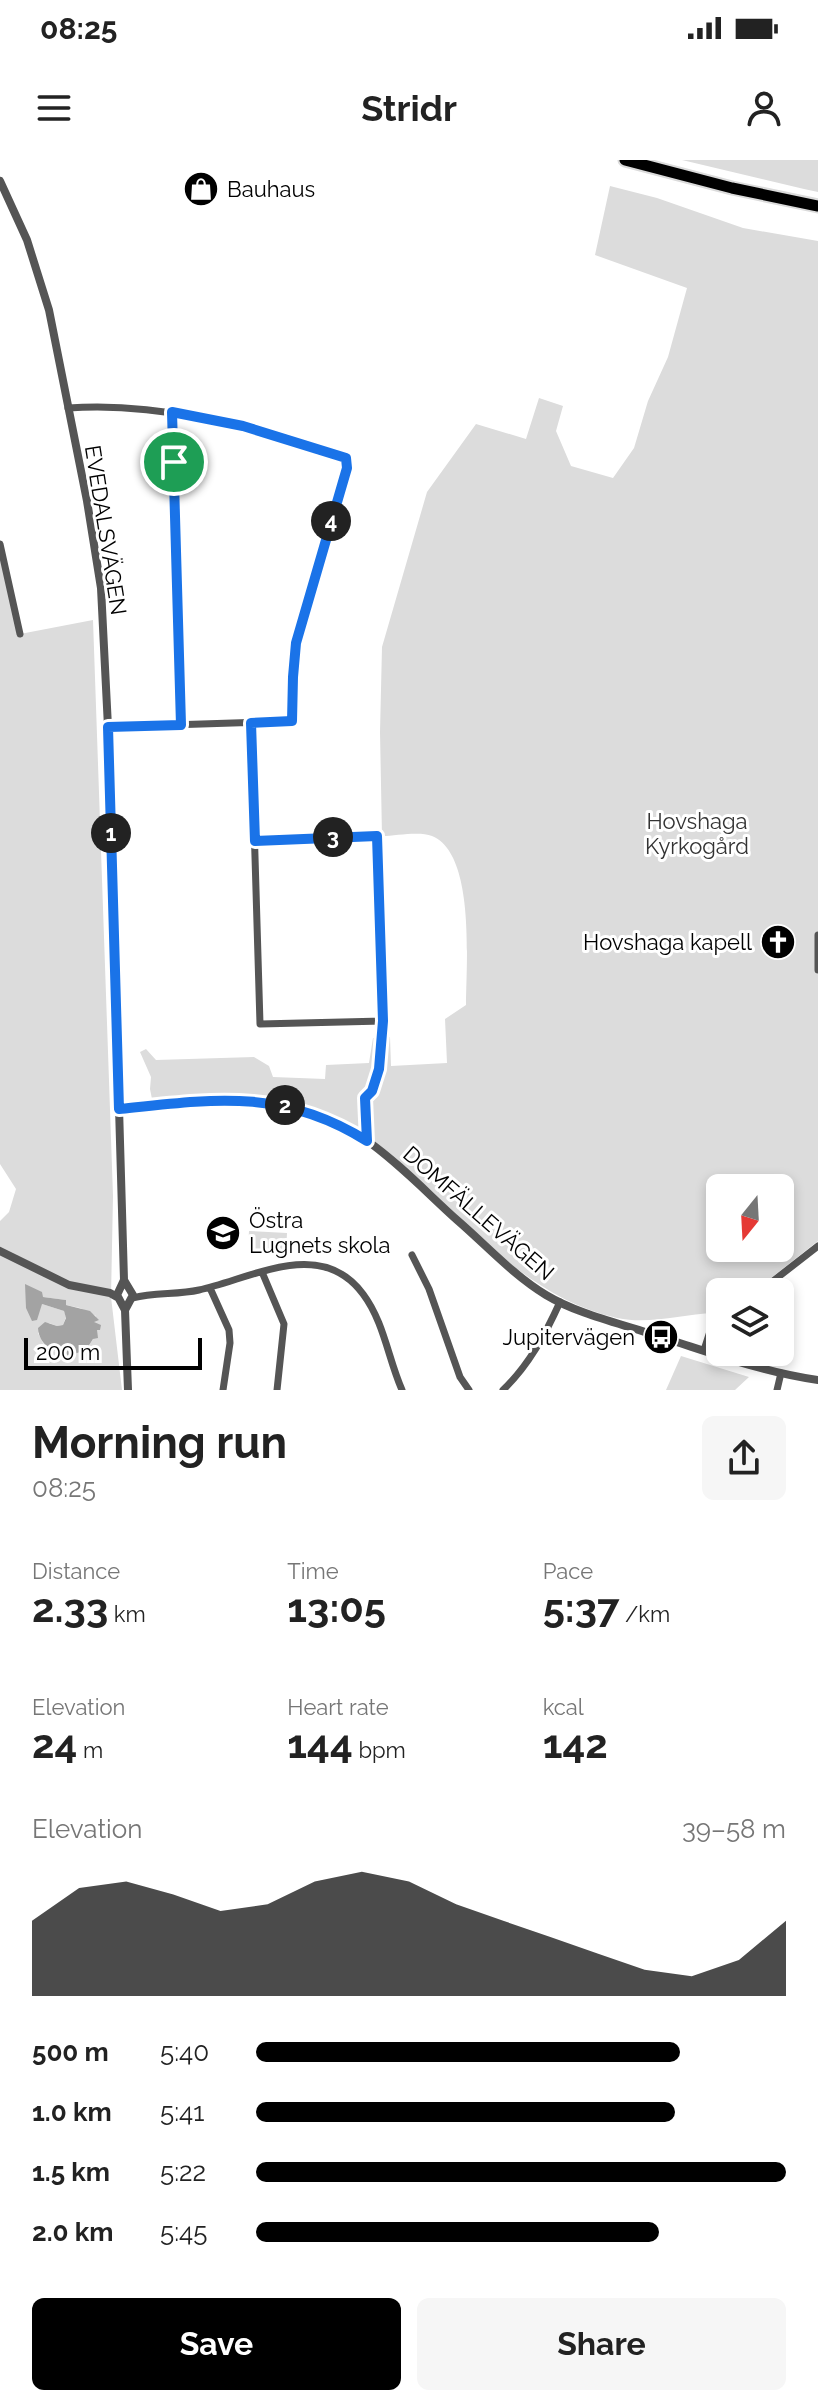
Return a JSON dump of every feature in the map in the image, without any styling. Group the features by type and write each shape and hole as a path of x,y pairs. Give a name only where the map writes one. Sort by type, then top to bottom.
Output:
{"highway":[{"path":"625,160 732,188 818,203"},
{"path":"646,160 818,203"}],"street":[{"name":"EVEDALSVÄGEN","path":"0,181 36,264 49,310 101,588 128,1390"},
{"path":"68,408 106,406 172,412 243,426 342,455 347,462 296,643 292,721 108,727"},
{"path":"172,412 181,725"},
{"path":"0,544 20,634"},
{"path":"251,723 260,1024 383,1021"},
{"path":"255,841 377,836 383,1021 379,1069 372,1091 365,1098 367,1141"},
{"path":"818,935 818,970"},
{"name":"DOMFÄLLEVÄGEN","path":"119,1109 270,1102 320,1116 367,1141 526,1281 560,1302 704,1350 781,1373 818,1380"},
{"path":"777,1278 818,1246"},
{"path":"0,1251 69,1285 124,1295 170,1294 210,1288 290,1264 313,1265 340,1274 353,1283 379,1319 388,1356 402,1390"},
{"path":"412,1255 429,1289 460,1377 469,1390"},
{"path":"262,1272 284,1324 277,1390"},
{"path":"210,1288 229,1330 223,1390"},
{"path":"503,1390 519,1375 539,1345 560,1302"},
{"path":"704,1350 706,1344"},
{"path":"777,1390 781,1373"}],"green space":[{"path":"682,160 818,160 818,192 804,189"},
{"name":"Hovshaga Kyrkogård","path":"610,186 657,198 743,228 818,241 818,1241 794,1260 794,1174 706,1174 706,1262 791,1262 771,1278 706,1278 706,1314 629,1320 586,1309 531,1279 505,1260 379,1147 346,1124 321,1112 259,1099 152,1099 151,1077 140,1052 146,1049 156,1060 254,1057 269,1066 273,1077 325,1079 326,1065 369,1063 373,1038 390,1037 391,1066 447,1063 445,1019 466,1005 466,912 456,864 446,847 432,836 382,836 382,647 427,492 476,424 526,439 539,398 563,406 556,431 571,466 613,478 634,448 648,401 668,357 687,288 595,255"},
{"path":"0,544 20,634 93,620 113,1196 111,1297 122,1390 0,1390 0,1221 9,1212 16,1189 0,1164","holes":["43,1297 66,1300 66,1305 96,1316 93,1322 97,1333 86,1350 55,1352 43,1343 38,1333 49,1323 63,1325 66,1317 64,1311 42,1304"]},
{"path":"249,1231 287,1233 286,1251 248,1249"},
{"path":"681,1356 749,1377 735,1390 666,1390"}],"shaded area":[{"path":"25,1284 42,1292 43,1297 66,1300 66,1305 90,1311 99,1320 94,1322 101,1325 97,1330 98,1338 93,1339 86,1350 68,1356 48,1347 41,1339 38,1328 45,1322 63,1325 66,1318 64,1311 42,1304 37,1320 32,1321 26,1308"}],"place":[{"name":"Bauhaus","path":"201,189"},
{"name":"Hovshaga kapell","path":"778,942"},
{"name":"Östra Lugnets skola","path":"223,1233"},
{"name":"Jupitervägen","path":"661,1337"}],"route":[{"path":"172,412 243,426 346,458 347,468 296,643 292,721 251,723 255,841 377,836 383,1021 379,1069 372,1091 365,1098 367,1141 320,1116 270,1102 119,1109 108,727 181,725 174,462 172,412"}]}
